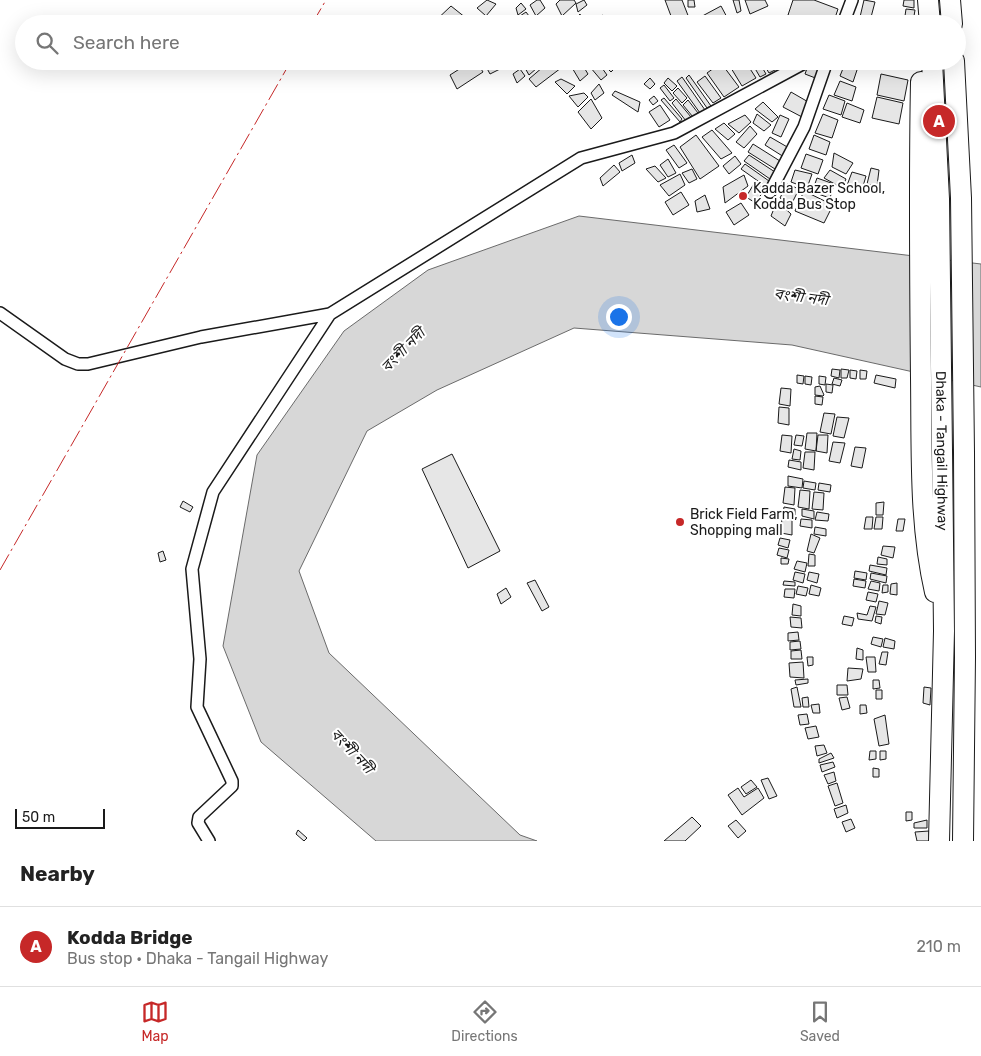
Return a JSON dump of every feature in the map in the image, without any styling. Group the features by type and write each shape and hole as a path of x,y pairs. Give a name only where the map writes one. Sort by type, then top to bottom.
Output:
{"highway":[{"path":"950,0 951,15"},
{"path":"921,70 919,202 924,524 928,557 944,631"},
{"name":"Dhaka - Tangail Highway","path":"932,70 939,199 944,631 939,841"},
{"name":"Dhaka - Tangail Highway","path":"954,70 961,198 964,452 965,657 963,841"}],"street":[{"path":"846,15 852,0"},
{"path":"0,313 65,359 78,364 88,364 201,336 330,314 581,158 674,133 791,70"},
{"path":"770,192 804,127 824,70"},
{"path":"209,841 198,823 200,817 232,786 232,781 198,707 200,660 192,569 213,492 330,314"}],"water":[{"name":"বংশী নদী","path":"579,216 981,264 981,387 792,345 574,328 437,390 367,431 299,571 329,653 520,835 537,841 376,841 261,742 223,646 257,455 344,331 428,270"}],"building":[{"path":"487,0 496,4 487,15 477,8"},
{"path":"540,0 545,8 535,15 530,5"},
{"path":"560,0 574,0 576,3 563,15 556,4"},
{"path":"584,0 587,5 578,12 576,4"},
{"path":"665,0 682,0 688,15 671,15"},
{"path":"688,0 694,0 695,7 688,7"},
{"path":"733,0 739,0 741,11 737,13"},
{"path":"745,0 765,0 768,6 750,14"},
{"path":"793,0 814,0 838,9 836,15 788,15"},
{"path":"864,0 875,2 872,15 860,15"},
{"path":"904,0 914,0 914,8 903,6"},
{"path":"521,3 526,9 518,15 516,8"},
{"path":"451,6 462,15 442,15"},
{"path":"721,6 726,15 704,15"},
{"path":"906,9 915,10 914,15 905,15"},
{"path":"458,70 482,70 483,72 457,89 450,75"},
{"path":"488,70 498,70 490,74"},
{"path":"521,70 525,76 517,83 513,74"},
{"path":"526,70 535,70 529,75"},
{"path":"540,70 558,70 536,87 529,79"},
{"path":"573,70 586,70 588,74 580,81"},
{"path":"593,70 603,70 607,75 601,80"},
{"path":"711,70 726,70 739,87 724,97 707,73"},
{"path":"732,70 751,70 756,78 742,86"},
{"path":"756,70 764,70 766,74 760,77"},
{"path":"806,70 821,70 818,79 805,74"},
{"path":"842,70 857,70 853,82 840,76"},
{"path":"881,74 908,80 904,101 877,95"},
{"path":"689,75 711,106 707,108 686,78"},
{"path":"705,76 721,98 713,103 697,82"},
{"path":"682,77 705,110 700,113 677,81"},
{"path":"650,78 655,84 650,89 644,84"},
{"path":"668,78 677,86 672,91 664,83"},
{"path":"561,79 575,86 567,94 555,82"},
{"path":"840,81 856,87 852,101 834,95"},
{"path":"599,84 604,93 595,100 591,93"},
{"path":"664,85 674,98 670,101 660,88"},
{"path":"678,88 687,98 682,103 673,93"},
{"path":"615,91 640,102 638,112 612,95"},
{"path":"791,92 810,103 802,117 783,107"},
{"path":"584,93 588,97 578,107 569,96"},
{"path":"829,95 845,101 841,115 823,109"},
{"path":"654,96 658,101 653,105 649,100"},
{"path":"877,97 903,103 899,124 872,118"},
{"path":"664,98 682,119 680,122 661,100"},
{"path":"591,99 602,118 591,129 578,112"},
{"path":"676,99 691,117 686,121 672,103"},
{"path":"688,100 698,113 693,117 683,105"},
{"path":"763,102 778,117 772,122 755,109"},
{"path":"847,103 864,110 860,123 842,117"},
{"path":"660,105 670,120 659,127 649,112"},
{"path":"757,114 771,125 764,131 753,123"},
{"path":"823,114 838,120 832,138 815,133"},
{"path":"745,115 751,122 739,133 728,124"},
{"path":"780,115 789,119 781,137 772,133"},
{"path":"724,123 735,134 728,140 715,129"},
{"path":"750,126 757,134 744,148 736,142"},
{"path":"712,130 732,153 721,159 702,137"},
{"path":"696,135 719,166 700,179 680,147"},
{"path":"814,135 830,142 826,155 809,149"},
{"path":"770,137 789,148 784,157 765,145"},
{"path":"753,144 780,161 775,169 748,152"},
{"path":"674,145 687,163 679,168 666,150"},
{"path":"834,153 853,163 846,174 832,167"},
{"path":"806,154 823,160 818,174 801,168"},
{"path":"632,155 635,163 622,171 619,163"},
{"path":"749,155 775,172 770,179 744,161"},
{"path":"735,156 741,164 729,174 723,166"},
{"path":"668,159 676,173 668,177 660,165"},
{"path":"745,164 769,181 765,186 741,169"},
{"path":"614,165 620,172 603,186 600,178"},
{"path":"655,166 666,178 658,182 646,169"},
{"path":"871,168 879,170 877,186 867,184"},
{"path":"692,169 697,179 689,183 682,173"},
{"path":"795,170 812,174 807,188 791,182"},
{"path":"830,170 846,179 842,188 824,178"},
{"path":"852,172 866,176 861,193 846,188"},
{"path":"680,174 685,185 669,196 660,185"},
{"path":"744,175 748,186 725,203 723,187"},
{"path":"817,178 834,184 830,198 812,192"},
{"path":"755,182 766,190 754,202 746,197"},
{"path":"787,184 799,189 791,205 780,198"},
{"path":"804,191 833,205 824,223 795,211"},
{"path":"681,192 689,205 673,215 665,202"},
{"path":"705,195 710,209 697,212 695,201"},
{"path":"777,201 791,214 785,226 771,216"},
{"path":"741,203 749,215 734,225 726,212"},
{"path":"832,369 840,370 839,378 831,376"},
{"path":"841,369 849,370 847,378 841,378"},
{"path":"850,370 857,371 856,379 850,378"},
{"path":"860,370 867,371 866,379 860,379"},
{"path":"797,375 804,376 803,384 797,383"},
{"path":"876,375 896,379 895,388 874,383"},
{"path":"805,376 812,377 811,385 805,384"},
{"path":"819,376 826,377 825,385 819,384"},
{"path":"834,378 842,380 840,386 832,384"},
{"path":"826,384 833,385 832,393 826,392"},
{"path":"820,386 823,396 815,395 815,387"},
{"path":"781,388 791,389 790,406 779,404"},
{"path":"815,396 823,397 822,405 815,404"},
{"path":"779,407 789,408 789,425 778,423"},
{"path":"824,413 835,414 831,434 820,432"},
{"path":"837,417 849,418 844,438 833,436"},
{"path":"807,433 817,433 816,451 805,449"},
{"path":"782,435 792,436 791,453 780,451"},
{"path":"796,435 804,436 802,446 794,445"},
{"path":"818,435 828,435 827,453 816,451"},
{"path":"833,442 845,443 840,463 829,461"},
{"path":"855,447 866,448 862,468 851,466"},
{"path":"794,449 801,451 800,460 792,459"},
{"path":"805,452 815,452 814,470 803,468"},
{"path":"452,454 500,551 468,568 422,469"},
{"path":"789,460 801,462 801,470 788,467"},
{"path":"788,476 803,479 802,488 788,486"},
{"path":"804,481 816,483 815,490 803,488"},
{"path":"819,483 831,485 830,492 818,490"},
{"path":"785,487 795,488 794,505 783,503"},
{"path":"800,490 810,491 809,509 798,507"},
{"path":"814,492 824,493 823,510 812,509"},
{"path":"183,501 193,507 190,512 180,507"},
{"path":"884,502 883,515 876,515 876,503"},
{"path":"784,507 795,509 795,516 783,514"},
{"path":"802,509 814,511 814,519 802,516"},
{"path":"817,512 829,514 828,521 815,520"},
{"path":"782,517 792,518 792,535 781,533"},
{"path":"866,517 873,517 872,529 864,529"},
{"path":"876,517 883,517 882,529 874,529"},
{"path":"801,519 812,520 812,528 800,526"},
{"path":"898,519 905,519 903,531 896,531"},
{"path":"815,527 826,529 826,536 814,534"},
{"path":"811,534 820,538 814,553 807,551"},
{"path":"780,538 790,540 788,548 778,545"},
{"path":"883,546 895,547 893,558 881,555"},
{"path":"779,548 789,550 787,558 777,555"},
{"path":"163,551 166,560 160,562 158,553"},
{"path":"809,554 815,555 815,566 808,566"},
{"path":"878,557 887,559 887,565 877,564"},
{"path":"781,558 789,559 788,564 781,564"},
{"path":"797,561 807,563 805,572 794,569"},
{"path":"870,565 887,568 886,575 869,571"},
{"path":"855,571 867,573 866,580 854,578"},
{"path":"795,572 805,574 803,583 793,580"},
{"path":"809,572 819,574 817,583 807,580"},
{"path":"871,573 887,576 886,583 870,579"},
{"path":"854,579 866,581 865,588 853,586"},
{"path":"535,580 549,607 542,611 527,583"},
{"path":"784,581 795,582 795,586 783,585"},
{"path":"871,581 880,583 879,591 868,589"},
{"path":"897,583 897,595 890,594 891,584"},
{"path":"811,585 821,588 819,596 809,594"},
{"path":"883,585 888,585 888,592 882,593"},
{"path":"798,586 808,588 806,596 796,594"},
{"path":"506,588 511,597 501,604 497,594"},
{"path":"785,589 795,589 794,598 784,597"},
{"path":"868,592 878,594 876,602 866,600"},
{"path":"879,601 888,603 885,615 876,614"},
{"path":"793,604 801,606 801,616 792,615"},
{"path":"870,606 876,607 872,621 858,619 857,613 867,615"},
{"path":"844,616 854,618 852,626 842,624"},
{"path":"876,616 882,617 881,624 875,622"},
{"path":"790,617 801,618 802,628 791,627"},
{"path":"798,632 799,640 788,641 788,633"},
{"path":"873,637 883,639 881,647 871,644"},
{"path":"885,638 895,641 894,649 883,647"},
{"path":"800,641 801,649 790,650 790,642"},
{"path":"857,648 863,650 863,660 856,659"},
{"path":"801,650 802,659 791,659 791,651"},
{"path":"882,652 888,652 886,665 879,664"},
{"path":"807,657 813,657 813,665 808,666"},
{"path":"866,657 875,657 876,672 868,672"},
{"path":"803,662 804,678 790,677 789,663"},
{"path":"848,668 863,669 861,679 847,681"},
{"path":"808,679 808,683 796,685 795,680"},
{"path":"873,680 879,680 880,688 873,689"},
{"path":"837,685 847,685 848,695 837,695"},
{"path":"797,687 801,707 794,707 791,689"},
{"path":"924,687 931,688 930,705 923,703"},
{"path":"876,690 882,690 882,699 876,699"},
{"path":"808,697 809,707 803,707 802,698"},
{"path":"847,697 850,708 842,710 839,698"},
{"path":"819,704 820,713 813,713 811,705"},
{"path":"860,705 866,705 867,713 860,714"},
{"path":"807,714 809,724 800,725 798,715"},
{"path":"885,715 889,744 879,746 874,719"},
{"path":"816,726 819,737 808,739 805,728"},
{"path":"824,745 827,753 817,756 815,746"},
{"path":"870,751 876,751 876,759 869,760"},
{"path":"880,751 886,751 886,759 880,760"},
{"path":"831,753 834,758 819,763 819,759"},
{"path":"833,762 835,767 822,772 820,765"},
{"path":"873,768 879,769 879,777 873,777"},
{"path":"834,772 836,781 828,784 824,775"},
{"path":"768,778 777,796 769,799 761,780"},
{"path":"751,780 757,787 746,794 741,787"},
{"path":"837,783 843,803 835,806 828,786"},
{"path":"738,788 744,797 758,788 764,798 742,815 728,795"},
{"path":"846,805 848,813 837,818 834,809"},
{"path":"906,812 912,812 912,820 906,821"},
{"path":"692,817 701,826 685,841 664,841"},
{"path":"851,819 855,828 846,832 842,822"},
{"path":"736,820 746,831 738,838 728,826"},
{"path":"927,820 927,828 914,828 914,823"},
{"path":"298,830 307,838 304,841 296,834"},
{"path":"929,831 929,841 917,841 915,832"}],"power":[{"path":"317,15 326,0"},
{"path":"0,570 286,70"}],"place":[{"name":"Kodda Bridge","path":"939,121"},
{"name":"Kadda Bazer School, Kodda Bus Stop","path":"743,196"},
{"name":"Brick Field Farm, Shopping mall","path":"680,522"}]}
